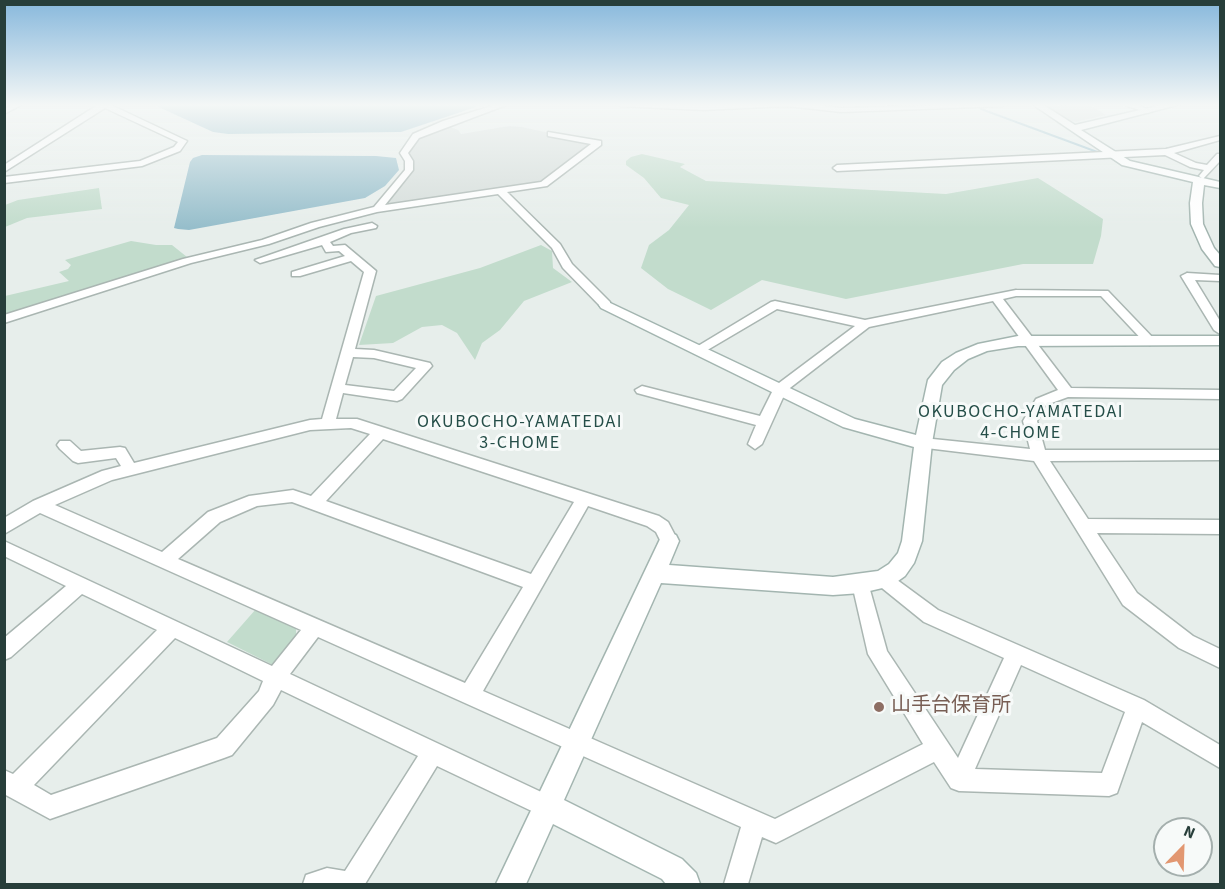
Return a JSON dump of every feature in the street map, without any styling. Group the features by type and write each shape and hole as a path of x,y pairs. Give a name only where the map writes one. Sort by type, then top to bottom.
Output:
{"street":[{"path":"4,169 41,145"},
{"path":"4,180 142,163 177,149 180,145"},
{"path":"377,209 409,170 409,161 404,153 409,145"},
{"path":"4,319 187,261 265,242 315,225 377,209 544,184 595,145"},
{"path":"1097,145 1133,166 1221,185"},
{"path":"837,168 1166,152 1192,145"},
{"path":"1166,152 1193,165 1208,168"},
{"path":"1220,262 1208,249 1197,224 1196,203 1199,181 1208,168 1221,156"},
{"path":"501,192 556,246 567,266 606,305 849,423 923,443 1039,456 1221,455"},
{"path":"260,260 372,226"},
{"path":"324,240 330,250 341,247 370,271 328,423"},
{"path":"296,274 354,257"},
{"path":"1221,278 1188,276 1221,330"},
{"path":"699,350 775,305 865,324 1016,293 1104,293 1150,341"},
{"path":"997,298 1067,392"},
{"path":"756,444 780,389 865,324"},
{"path":"655,573 833,586 861,584 883,579 897,570 907,556 912,540 923,443 934,384 948,366 962,356 983,347 1029,341 1221,341"},
{"path":"338,388 397,396 425,366 374,354 347,353"},
{"path":"642,390 764,422"},
{"path":"1221,394 1067,392 1041,402 1030,422 1039,456 1131,598 1186,642 1221,659"},
{"path":"4,527 39,505 98,479 310,425 328,423 352,423 381,432 585,498 653,521 663,527 669,541 511,885"},
{"path":"315,503 381,432"},
{"path":"65,445 78,457 120,452 131,470"},
{"path":"165,560 214,517 255,500 293,496 534,583"},
{"path":"470,694 585,498"},
{"path":"39,505 776,831 938,748"},
{"path":"1083,526 1221,527"},
{"path":"4,548 546,806 672,870 685,885"},
{"path":"883,579 931,616 1137,707 1221,757"},
{"path":"4,651 81,584"},
{"path":"861,584 878,654 959,780"},
{"path":"173,627 10,784 50,807 224,747 266,698 277,676 315,626"},
{"path":"959,780 1016,654"},
{"path":"959,780 1109,785 1137,707"},
{"path":"315,885 327,880 351,885 433,752"},
{"path":"736,885 754,822"}],"shaded area":[{"path":"411,145 590,145 542,183 389,207 388,202 413,168 412,159 406,152"}],"green space":[{"path":"642,154 685,164 680,167 706,181 946,194 1038,178 1103,219 1101,236 1093,264 1023,264 846,299 762,280 711,310 668,289 641,268 649,245 669,230 689,205 661,198 644,178 626,165 626,161 631,157"},
{"path":"99,188 102,209 27,218 5,227 5,205 18,200"},
{"path":"131,241 172,245 187,257 5,317 5,296 69,281 59,272 68,269 71,265 65,260"},
{"path":"541,245 552,251 553,268 572,282 524,301 500,330 482,343 475,360 457,333 442,325 422,327 393,343 359,345 376,296 480,268"},
{"path":"256,609 296,627 296,641 275,666 227,642"}],"water":[{"path":"202,155 376,156 396,158 399,170 385,186 365,198 189,230 174,228 190,162 193,158"}],"waterway":[{"path":"1080,145 1100,153"},
{"path":"1159,150 1177,147"}],"place":[{"name":"山手台保育所","path":"879,707"}],"district":[{"name":"OKUBOCHO-YAMATEDAI 4-CHOME","path":"1021,423"},
{"name":"OKUBOCHO-YAMATEDAI 3-CHOME","path":"520,433"}]}
